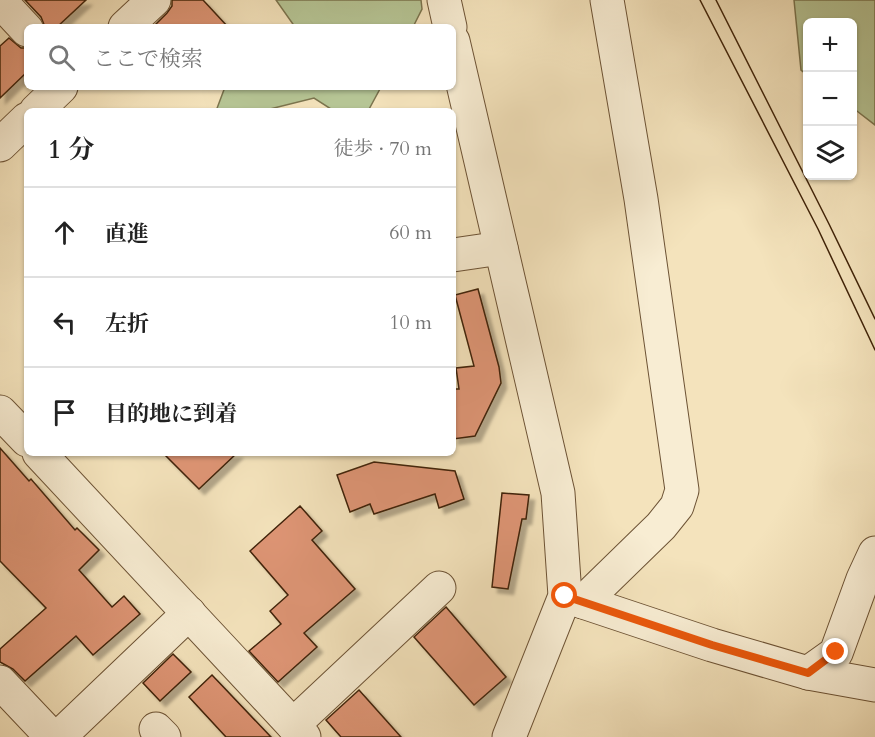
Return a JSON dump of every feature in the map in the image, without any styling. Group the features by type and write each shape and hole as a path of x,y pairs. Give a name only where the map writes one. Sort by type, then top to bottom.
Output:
{"street":[{"path":"444,0 449,24"},
{"path":"509,737 574,599 661,526 677,506 682,490 641,199 607,0"},
{"path":"0,2 24,27"},
{"path":"456,54 558,493 574,599"},
{"path":"41,108 58,90"},
{"path":"456,255 501,248"},
{"path":"0,412 24,437"},
{"path":"42,456 298,731 439,588"},
{"path":"808,673 836,652 875,553"},
{"path":"574,599 712,645 808,673 875,685"},
{"path":"59,737 189,613"},
{"path":"0,682 52,737"}],"green space":[{"path":"276,0 421,0 422,9 414,24 293,24"},
{"path":"794,0 875,0 875,125 857,111 857,18 803,18 803,72"},
{"path":"224,90 379,90 370,108 329,108 314,98 274,108 217,108"}],"building":[{"path":"25,0 86,0 60,24 44,24 41,17"},
{"path":"172,0 203,0 225,24 156,24 172,6"},
{"path":"9,38 24,48 24,75 0,98 0,46"},
{"path":"478,289 499,367 501,383 475,436 456,439 456,389 459,389 456,368 474,366 456,295"},
{"path":"0,448 29,481 31,479 75,530 77,528 99,550 79,570 112,607 124,596 140,614 93,655 76,636 25,681 13,669 0,662 0,649 46,608 0,561"},
{"path":"166,456 234,456 199,489"},
{"path":"374,462 455,471 464,499 439,508 435,494 374,514 370,504 350,512 337,475"},
{"path":"502,493 529,495 526,519 522,519 508,589 492,587"},
{"path":"300,506 322,531 312,540 355,589 304,633 317,647 278,682 249,651 281,624 270,611 288,595 250,551"},
{"path":"446,607 506,677 474,705 414,637"},
{"path":"173,654 191,672 160,701 143,683"},
{"path":"212,675 271,737 226,737 189,697"},
{"path":"359,690 401,737 341,737 326,720"}],"tram line":[{"path":"700,0 818,229 875,350"},
{"path":"716,0 875,319"}],"route":[{"path":"565,596 712,645 808,673 836,652"}]}
